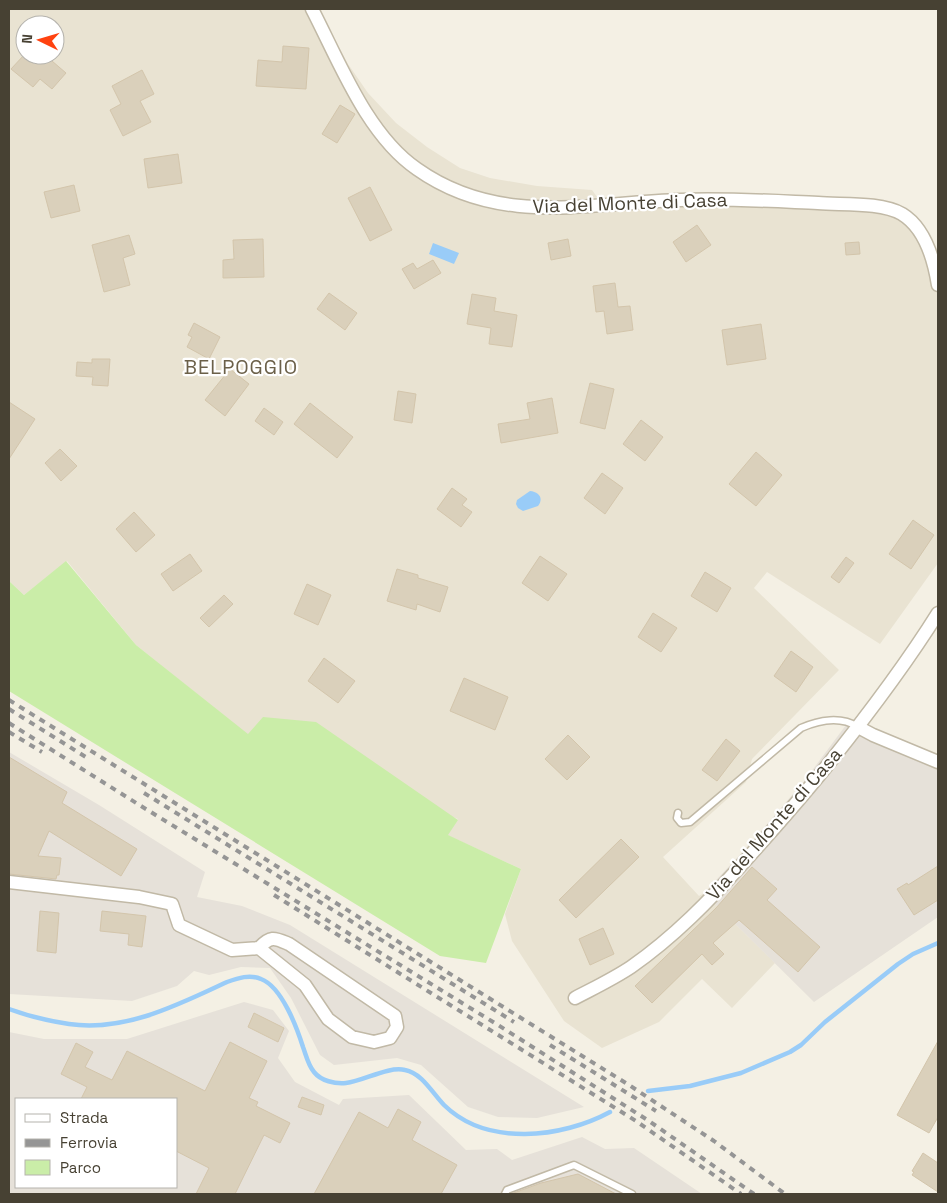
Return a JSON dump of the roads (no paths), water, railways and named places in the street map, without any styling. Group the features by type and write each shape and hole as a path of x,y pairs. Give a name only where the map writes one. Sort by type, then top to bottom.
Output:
{"street":[{"name":"Via del Monte di Casa","path":"312,9 348,81 384,137 411,166 451,188 484,200 547,208 708,199 880,207 903,215 918,230 932,257 938,285"},
{"name":"Via del Monte di Casa","path":"574,998 631,966 663,942 696,913 794,808 858,727 938,614"},
{"path":"858,727 938,762"},
{"path":"9,882 139,897 172,904 178,925 232,950 259,948 306,985 328,1018 352,1037 374,1042 390,1038 397,1027 395,1016 290,944 274,938 266,940 259,948"}],"lane":[{"path":"678,813 677,818 681,823 690,822 801,728 820,722 838,720 852,723 858,727"},
{"path":"505,1194 507,1190 574,1165 632,1194"}],"water":[{"path":"433,243 459,253 454,264 429,254"},
{"path":"530,491 540,496 540,503 538,506 523,511 518,508 517,500"}],"waterway":[{"path":"648,1091 690,1086 741,1073 790,1052 801,1045 825,1022 898,964 913,954 938,943"},
{"path":"9,1009 69,1024 110,1024 151,1015 227,982 253,977 269,983 276,990 293,1019 310,1066 324,1080 346,1083 391,1070 405,1070 422,1079 444,1105 462,1118 481,1127 503,1133 525,1134 570,1128 610,1112"}],"railway":[{"path":"9,700 629,1085 714,1141 785,1194"},
{"path":"9,709 89,759"},
{"path":"9,723 498,1025 649,1121 754,1194"},
{"path":"9,732 42,752"},
{"path":"144,793 514,1022"},
{"path":"274,895 636,1121 741,1194"},
{"path":"550,1045 656,1111"}],"district":[{"name":"BELPOGGIO","path":"241,367"}]}
